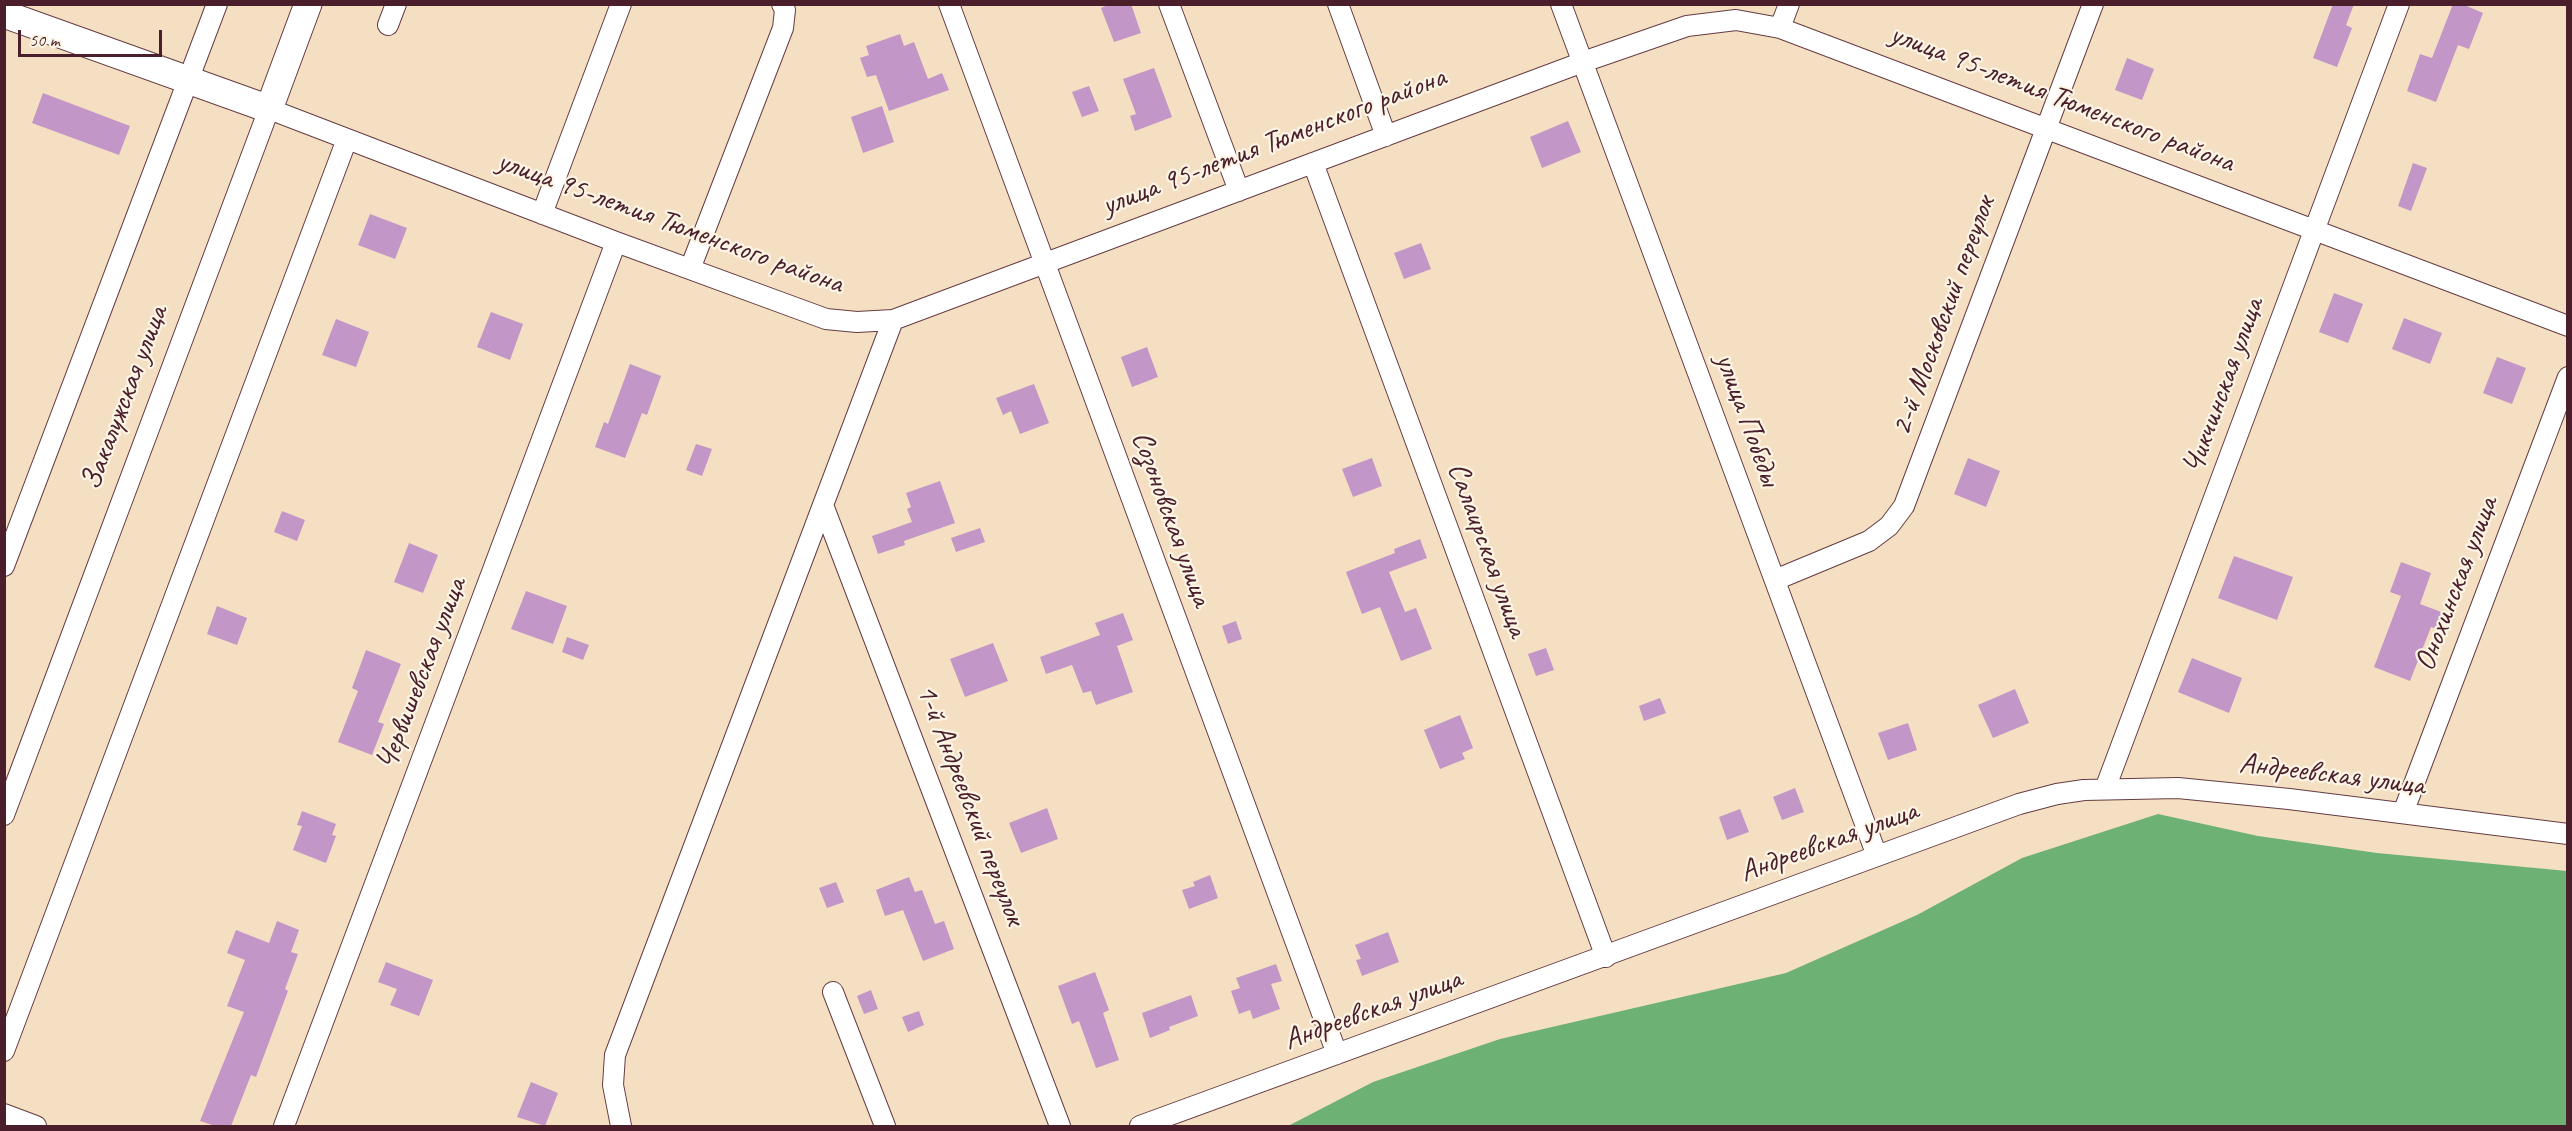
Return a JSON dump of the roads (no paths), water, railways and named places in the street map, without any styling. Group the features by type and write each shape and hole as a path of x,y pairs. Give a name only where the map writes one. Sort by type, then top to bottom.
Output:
{"street":[{"path":"4,566 216,4"},
{"name":"Закалужская улица","path":"4,815 308,4"},
{"path":"388,25 396,4"},
{"path":"542,214 621,4"},
{"path":"690,269 783,28 785,10 782,4"},
{"name":"Созоновская улица","path":"949,4 1336,1054"},
{"path":"1169,4 1239,191"},
{"path":"1338,4 1386,136"},
{"name":"улица Победы","path":"1561,4 1877,856"},
{"path":"1780,28 1789,4"},
{"name":"2-й Московский переулок","path":"1775,580 1869,541 1889,526 1904,506 2093,4"},
{"name":"Чикчинская улица","path":"2105,789 2399,4"},
{"name":"улица 95-летия Тюменского района","path":"4,14 269,109 616,242 825,319 857,322 893,320 1583,62 1687,26 1736,20 1780,28 2568,326"},
{"path":"4,1051 347,139"},
{"name":"Салаирская улица","path":"1313,163 1606,957"},
{"name":"Червишевская улица","path":"284,1126 616,242"},
{"path":"621,1126 613,1085 615,1055 893,320"},
{"name":"Онохинская улица","path":"2403,813 2568,376"},
{"name":"1-й Андреевский переулок","path":"823,505 1060,1126"},
{"name":"Андреевская улица","path":"1140,1126 2019,804 2075,791 2178,788 2568,834"},
{"path":"833,992 885,1126"},
{"path":"4,1114 36,1126"}]}
